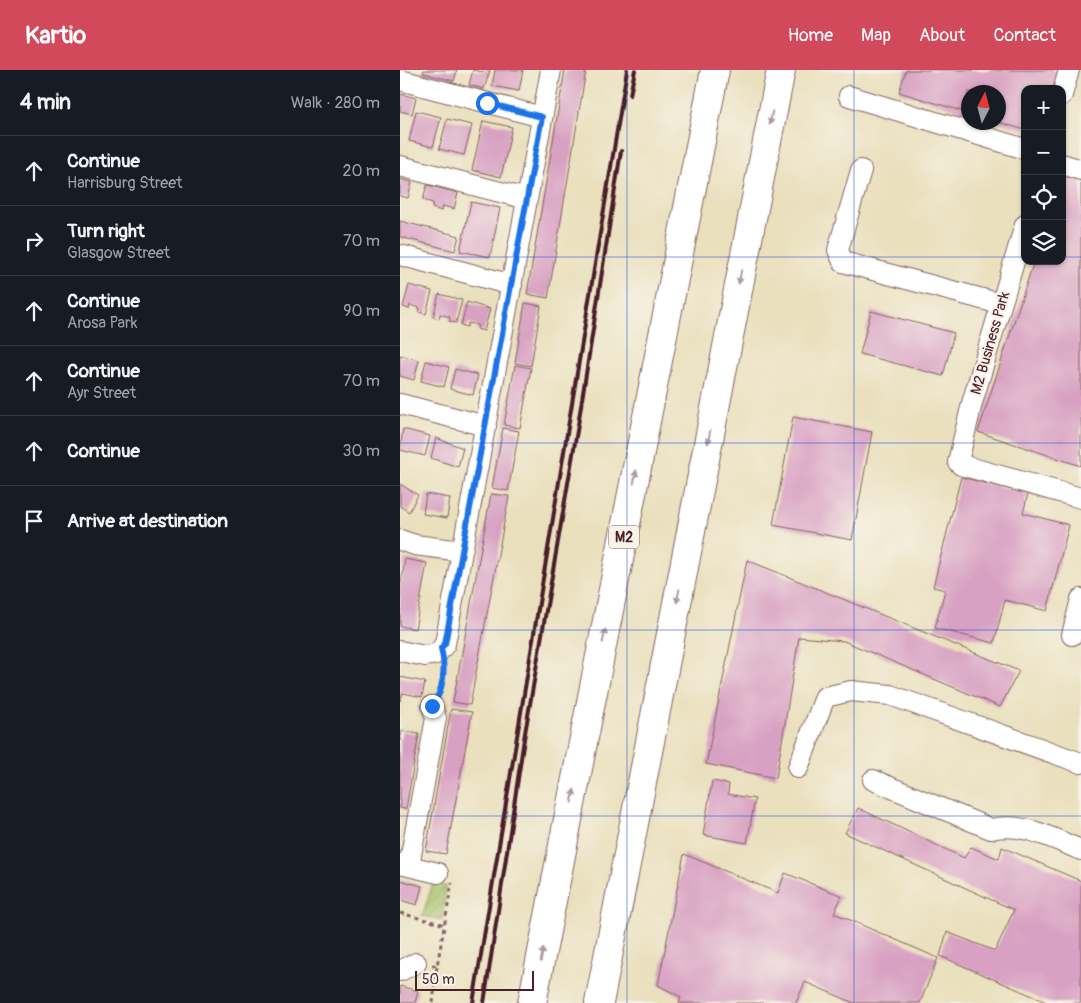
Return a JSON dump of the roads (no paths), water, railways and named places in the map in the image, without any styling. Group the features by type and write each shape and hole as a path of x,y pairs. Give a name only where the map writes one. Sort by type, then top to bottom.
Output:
{"highway":[{"name":"M2","path":"532,1003 715,70"},
{"path":"599,1003 780,70"}],"street":[{"path":"400,651 425,656 437,654 445,644 551,70"},
{"path":"1065,85 1069,70"},
{"path":"400,80 542,117"},
{"path":"849,96 1021,148"},
{"path":"1066,165 1081,170"},
{"path":"400,166 527,199"},
{"path":"861,170 838,250 842,262 1001,304"},
{"name":"M2 Business Park","path":"1021,238 972,403 958,455 958,462 961,465 1081,498"},
{"path":"400,255 512,285"},
{"path":"400,404 486,426"},
{"path":"400,540 414,545 461,551"},
{"path":"1072,635 1081,599"},
{"path":"798,768 825,697 851,691 890,695 1081,763"},
{"path":"432,706 436,718 404,865 438,873"},
{"path":"872,780 991,829 1006,825 1027,828 1081,850"}],"railway":[{"path":"473,1003 627,70"},
{"path":"630,95 635,70"},
{"path":"484,1003 524,739 578,425 621,151"}]}
